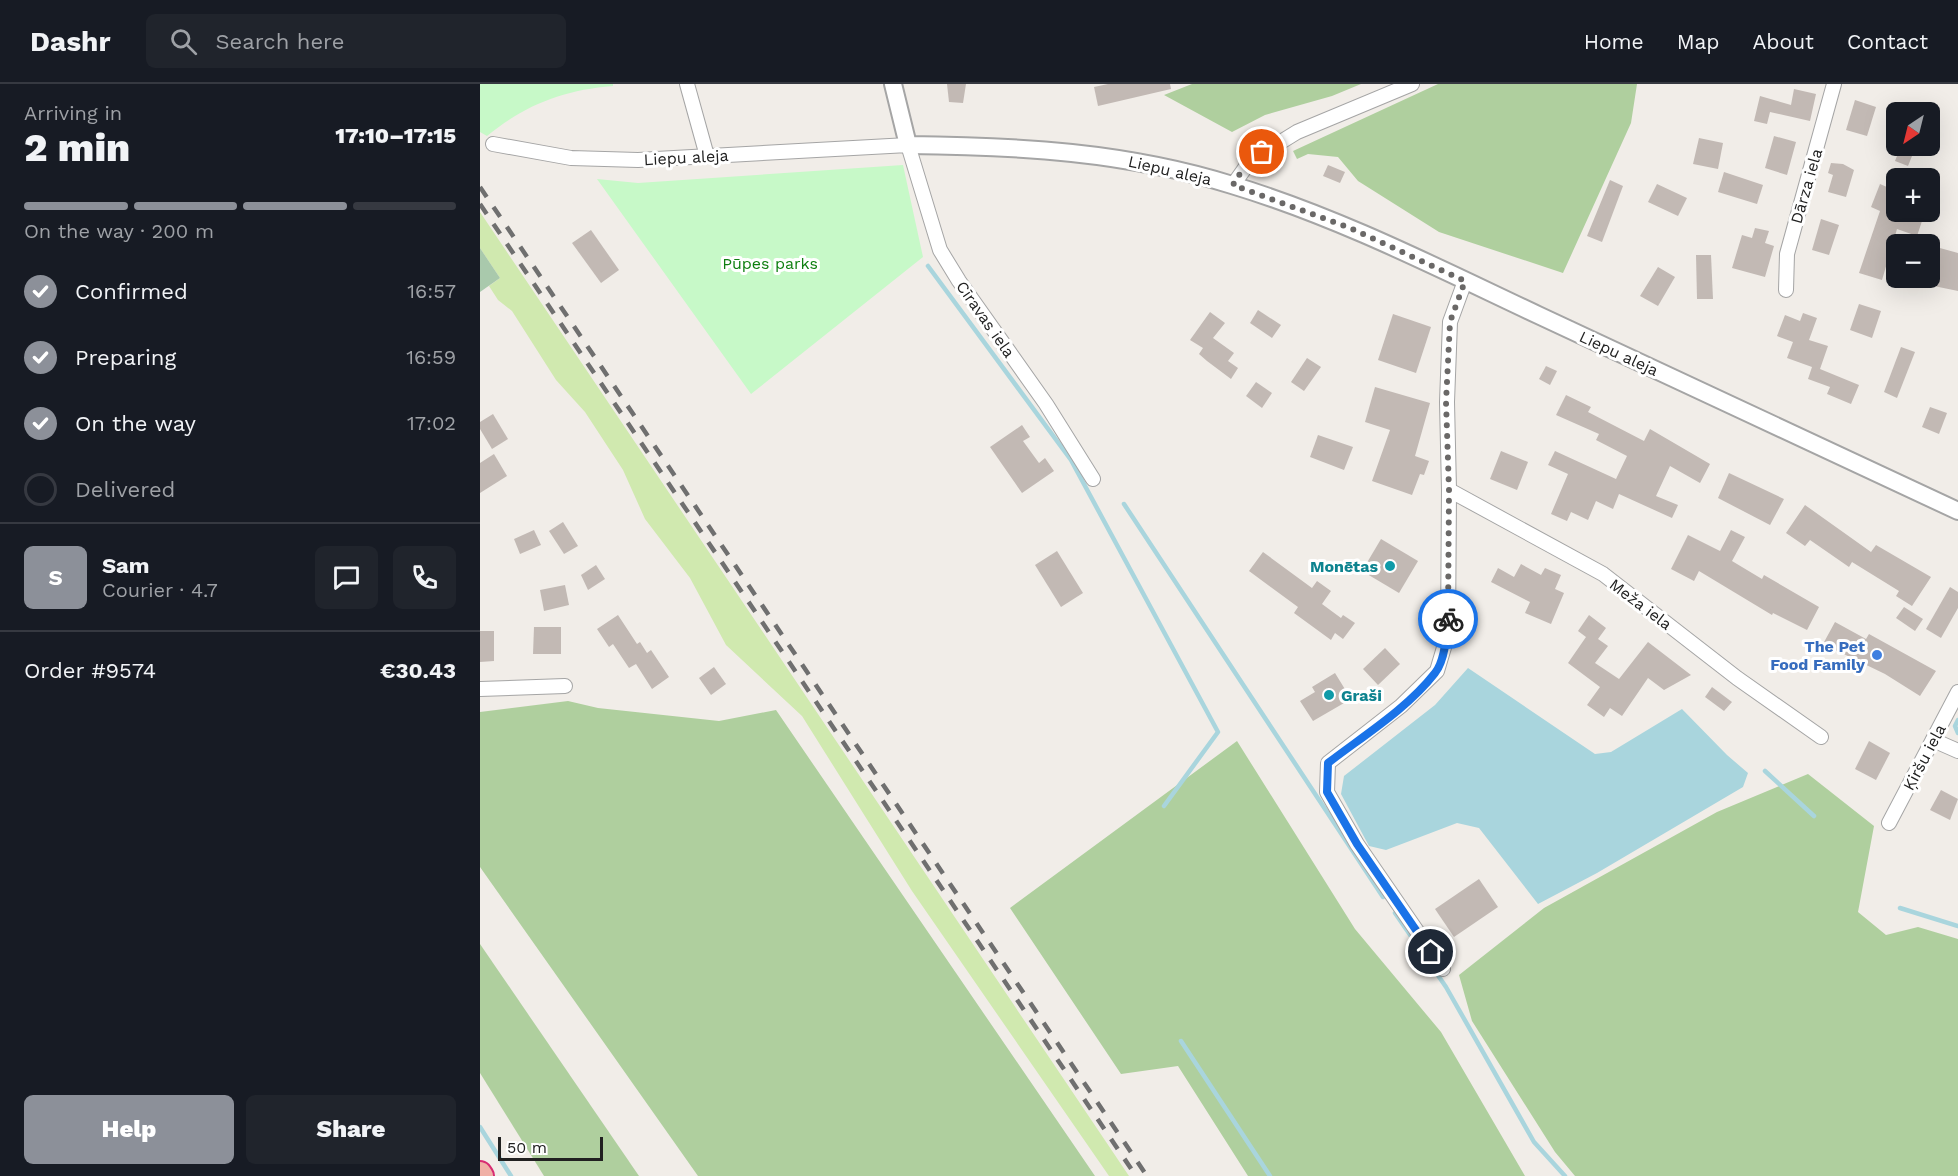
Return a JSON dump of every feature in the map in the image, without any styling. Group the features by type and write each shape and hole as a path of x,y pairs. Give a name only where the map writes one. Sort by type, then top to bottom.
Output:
{"street":[{"path":"687,84 707,156"},
{"path":"893,84 908,145"},
{"path":"1233,185 1250,161 1297,132 1412,84"},
{"name":"Dārza iela","path":"1786,290 1787,254 1834,84"},
{"name":"Liepu aleja","path":"493,144 571,158 638,160 908,145 1004,146 1130,161 1233,185 1350,228 1958,511"},
{"name":"Cīravas iela","path":"908,145 940,250 959,281 1059,423 1093,479"},
{"path":"1443,969 1357,844 1327,792 1326,777 1328,763 1401,706 1437,671 1448,634 1449,490 1446,402 1450,322 1465,281"},
{"name":"Meža iela","path":"1449,490 1603,574 1737,678 1821,737"},
{"path":"480,689 565,686"},
{"name":"Ķiršu iela","path":"1889,823 1958,692"},
{"path":"1933,740 1958,751"}],"green space":[{"path":"480,84 613,84 613,86 561,95 530,108 487,136 480,132"},
{"path":"1192,84 1361,84 1332,96 1265,115 1232,132 1164,95"},
{"path":"1438,84 1637,84 1631,123 1563,273 1439,232 1358,181 1338,157 1308,154 1297,159 1293,151"},
{"name":"Pūpes parks","path":"903,165 923,257 751,394 597,179 638,183"},
{"path":"480,212 1129,1176 1109,1176 912,891 802,716 726,645 690,578 645,519 623,470 585,412 556,380 512,311 498,300 489,286 500,278 480,248"},
{"path":"480,248 500,278 480,292"},
{"path":"568,701 598,708 719,721 776,710 1095,1176 698,1176 480,867 480,712"},
{"path":"1237,741 1355,929 1441,1032 1525,1176 1248,1176 1178,1066 1121,1074 1010,908"},
{"path":"1808,774 1874,826 1858,912 1886,935 1918,927 1958,939 1958,1176 1575,1176 1555,1152 1472,1021 1459,975 1544,908 1717,812"},
{"path":"480,944 639,1176 544,1176 480,1073"}],"water":[{"path":"1468,668 1595,754 1611,752 1682,709 1748,773 1743,787 1597,873 1538,904 1479,828 1457,823 1386,850 1369,846 1341,794 1344,776 1435,705"}],"building":[{"path":"947,84 966,84 963,103 949,102"},
{"path":"1108,84 1170,84 1171,89 1098,106 1094,87"},
{"path":"1794,89 1816,94 1810,121 1770,112 1767,124 1754,121 1760,96 1791,105"},
{"path":"1855,100 1876,107 1867,136 1846,130"},
{"path":"1774,136 1796,142 1787,175 1765,168"},
{"path":"1699,138 1723,143 1718,169 1693,164"},
{"path":"1897,156 1912,156 1908,166 1895,161"},
{"path":"1831,163 1843,164 1854,170 1846,197 1828,192 1833,175 1828,173"},
{"path":"1328,165 1345,172 1340,183 1323,176"},
{"path":"1724,172 1763,185 1757,204 1718,192"},
{"path":"1610,180 1623,186 1602,242 1587,236"},
{"path":"1657,184 1687,198 1678,216 1648,202"},
{"path":"1880,184 1886,187 1886,222 1922,222 1918,234 1897,229 1896,234 1886,234 1886,266 1882,280 1859,273 1880,211 1871,207"},
{"path":"1821,219 1839,225 1829,255 1812,250"},
{"path":"1755,228 1769,231 1765,243 1774,246 1765,277 1732,268 1742,235 1752,238"},
{"path":"591,230 619,270 601,283 572,243"},
{"path":"1940,248 1958,253 1958,291 1940,287"},
{"path":"1696,255 1711,255 1713,299 1697,299"},
{"path":"1658,267 1675,277 1658,306 1640,296"},
{"path":"1859,304 1881,311 1872,338 1850,330"},
{"path":"1258,310 1281,325 1272,338 1250,323"},
{"path":"1210,312 1225,323 1213,338 1234,353 1228,361 1238,368 1231,379 1199,354 1203,348 1190,340"},
{"path":"1803,313 1817,318 1809,340 1828,346 1820,369 1859,385 1851,404 1827,394 1830,387 1808,379 1812,367 1787,358 1793,342 1777,336 1785,315 1800,321"},
{"path":"1393,314 1431,327 1416,373 1378,360"},
{"path":"1901,347 1915,352 1897,398 1884,392"},
{"path":"1307,358 1321,367 1304,391 1291,382"},
{"path":"1546,366 1557,371 1550,385 1539,379"},
{"path":"1256,382 1272,393 1262,408 1246,396"},
{"path":"1375,387 1430,403 1415,456 1429,461 1424,475 1420,474 1412,495 1372,481 1390,430 1365,422"},
{"path":"1566,395 1591,407 1588,412 1644,441 1650,429 1710,464 1700,483 1670,466 1656,496 1678,505 1672,518 1619,494 1613,509 1596,501 1588,520 1571,512 1567,521 1551,514 1568,474 1548,465 1555,451 1616,479 1627,456 1596,440 1599,434 1556,415"},
{"path":"1930,407 1947,413 1939,434 1922,427"},
{"path":"493,414 508,439 492,449 480,429 480,422"},
{"path":"1022,425 1030,437 1023,441 1039,463 1045,458 1054,471 1022,493 990,447"},
{"path":"1318,435 1353,447 1344,470 1310,457"},
{"path":"1501,451 1528,462 1517,490 1490,479"},
{"path":"494,454 507,476 480,493 480,463"},
{"path":"1729,473 1784,499 1770,525 1718,498"},
{"path":"1805,505 1871,552 1876,545 1931,577 1912,606 1896,596 1899,591 1852,562 1849,567 1810,540 1805,546 1786,533"},
{"path":"563,522 578,546 564,554 549,531"},
{"path":"534,530 541,545 520,554 514,539"},
{"path":"1731,530 1745,537 1732,561 1762,579 1764,575 1819,607 1807,630 1773,613 1772,615 1699,571 1694,581 1671,569 1688,535 1720,551"},
{"name":"Monētas","path":"1381,539 1418,561 1399,593 1362,571"},
{"path":"1057,551 1083,593 1061,607 1035,565"},
{"path":"1263,552 1312,588 1317,581 1331,591 1322,604 1341,618 1343,615 1355,623 1343,639 1335,633 1331,640 1294,613 1298,607 1249,571"},
{"path":"1521,564 1541,575 1545,568 1561,575 1555,589 1564,593 1551,624 1525,613 1530,602 1491,582 1498,568 1514,577"},
{"path":"596,565 605,579 588,590 581,575"},
{"path":"565,585 569,605 544,611 540,590"},
{"path":"1950,587 1958,592 1958,608 1941,638 1926,629"},
{"path":"1904,607 1923,619 1915,631 1896,618"},
{"path":"618,615 637,644 640,642 647,653 651,650 669,677 652,689 636,664 629,668 613,644 609,647 597,629"},
{"path":"1589,615 1606,628 1598,639 1608,646 1595,663 1619,679 1648,642 1691,675 1664,690 1648,678 1622,716 1610,708 1604,717 1587,705 1600,687 1568,663 1586,637 1578,631"},
{"path":"1835,622 1866,639 1869,634 1936,671 1920,696 1885,674 1823,644"},
{"path":"534,627 561,627 561,654 533,654"},
{"path":"480,631 494,631 494,661 480,662"},
{"path":"1385,648 1400,664 1378,685 1363,669"},
{"path":"714,667 726,684 711,695 699,678"},
{"name":"Graši","path":"1335,673 1351,699 1313,721 1300,701 1315,692 1312,687"},
{"path":"1712,687 1732,702 1724,711 1705,697"},
{"path":"1869,741 1890,753 1876,780 1855,769"},
{"path":"1941,790 1958,799 1950,820 1930,810"},
{"path":"1479,879 1498,907 1454,937 1435,909"}],"waterway":[{"path":"928,266 1071,460 1218,732 1164,806"},
{"path":"1124,504 1383,897"},
{"path":"1958,720 1955,726 1958,733"},
{"path":"1765,771 1814,816"},
{"path":"1900,908 1958,926"},
{"path":"1395,913 1446,987 1534,1142 1565,1176"},
{"path":"1181,1041 1270,1176"},
{"path":"480,1127 511,1176"}],"railway":[{"path":"480,187 1147,1176"},
{"path":"480,204 1136,1176"}],"way so far":[{"path":"1262,152 1244,167 1233,185 1350,228 1465,281 1450,322 1446,402 1449,490 1448,619"}],"place":[{"name":"Monētas","path":"1390,566"},
{"name":"The Pet Food Family","path":"1877,655"},
{"name":"Graši","path":"1329,695"}],"route":[{"path":"1431,952 1357,844 1327,792 1326,777 1328,763 1401,706 1437,671 1448,634 1448,619"}]}
